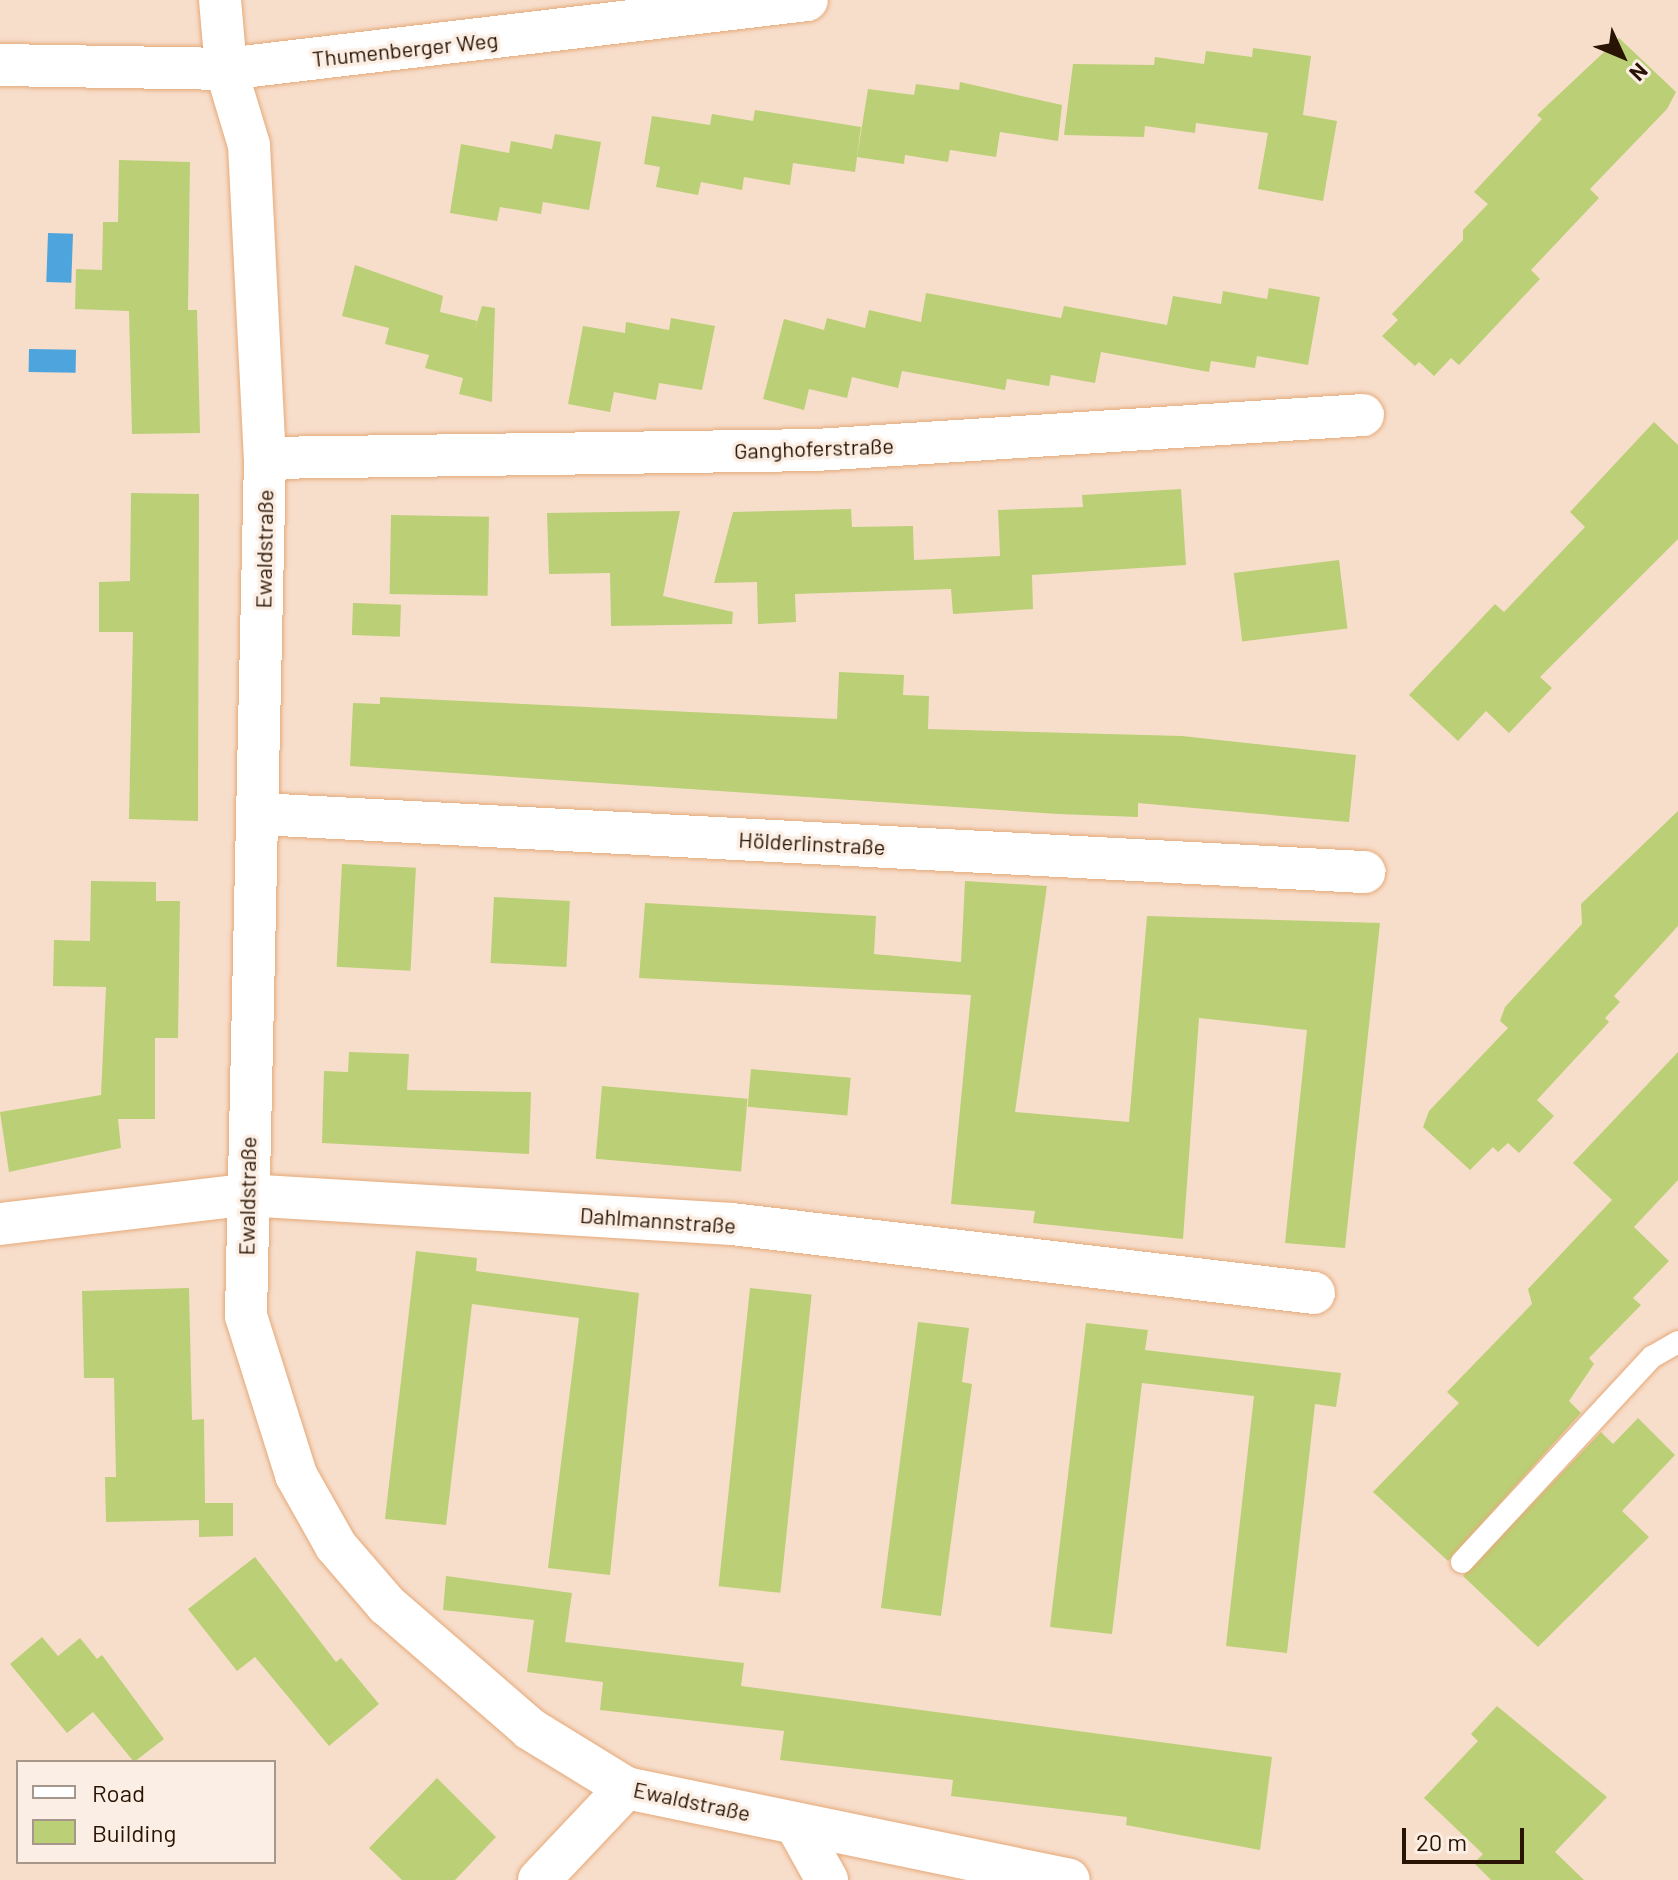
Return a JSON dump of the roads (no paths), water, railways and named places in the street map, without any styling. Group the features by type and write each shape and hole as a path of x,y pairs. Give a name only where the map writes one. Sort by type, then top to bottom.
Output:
{"street":[{"name":"Ewaldstraße","path":"220,0 226,69 249,145 265,458 260,814 245,1195 246,1316 266,1396 296,1475 336,1546 451,1665 530,1729 626,1788 1069,1880"},
{"name":"Thumenberger Weg","path":"0,65 226,69 695,8 807,0"},
{"name":"Ganghoferstraße","path":"265,458 816,450 1363,415"},
{"name":"Hölderlinstraße","path":"260,814 1364,872"},
{"name":"Dahlmannstraße","path":"0,1224 245,1195 732,1224 1314,1293"},
{"path":"539,1880 626,1788"},
{"path":"796,1824 827,1880"}],"lane":[{"path":"1462,1562 1652,1357 1678,1342"}],"water":[{"path":"48,233 73,234 71,283 46,282"},
{"path":"29,349 76,350 76,373 29,372"}]}
